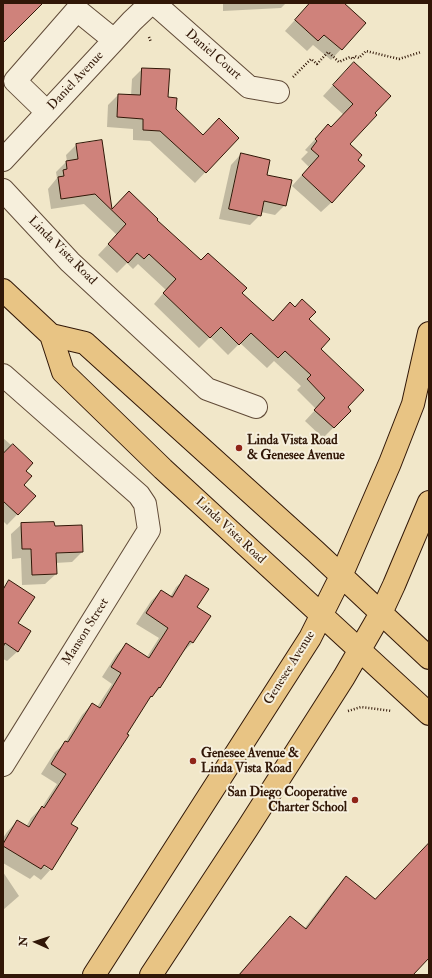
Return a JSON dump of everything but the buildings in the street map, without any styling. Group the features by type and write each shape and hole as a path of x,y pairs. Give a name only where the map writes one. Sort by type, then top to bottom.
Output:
{"main road":[{"name":"Linda Vista Road","path":"3,290 51,335 63,372 163,468 429,714"},
{"name":"Genesee Avenue","path":"94,975 310,638 322,616 390,463 413,404 429,333"},
{"path":"51,335 85,342 429,658"},
{"path":"151,975 307,736 359,650 394,585 429,502"}],"street":[{"name":"Daniel Avenue","path":"4,156 151,3"},
{"name":"Daniel Court","path":"154,3 249,87 278,92"},
{"path":"47,112 15,80 77,10 114,40"},
{"name":"Linda Vista Road","path":"3,190 70,262 208,389 256,407"},
{"name":"Manson Street","path":"3,375 139,495 145,504 149,530 3,765"}],"path":[{"path":"149,37 151,42"},
{"path":"278,92 311,59 317,64 328,52 339,62 350,57 352,59 356,56 358,58 366,51 399,59 421,52"},
{"path":"345,713 361,707 387,710 398,713"}],"place":[{"name":"Linda Vista Road & Genesee Avenue","path":"239,448"},
{"name":"Genesee Avenue & Linda Vista Road","path":"193,761"},
{"name":"San Diego Cooperative Charter School","path":"355,800"}]}
